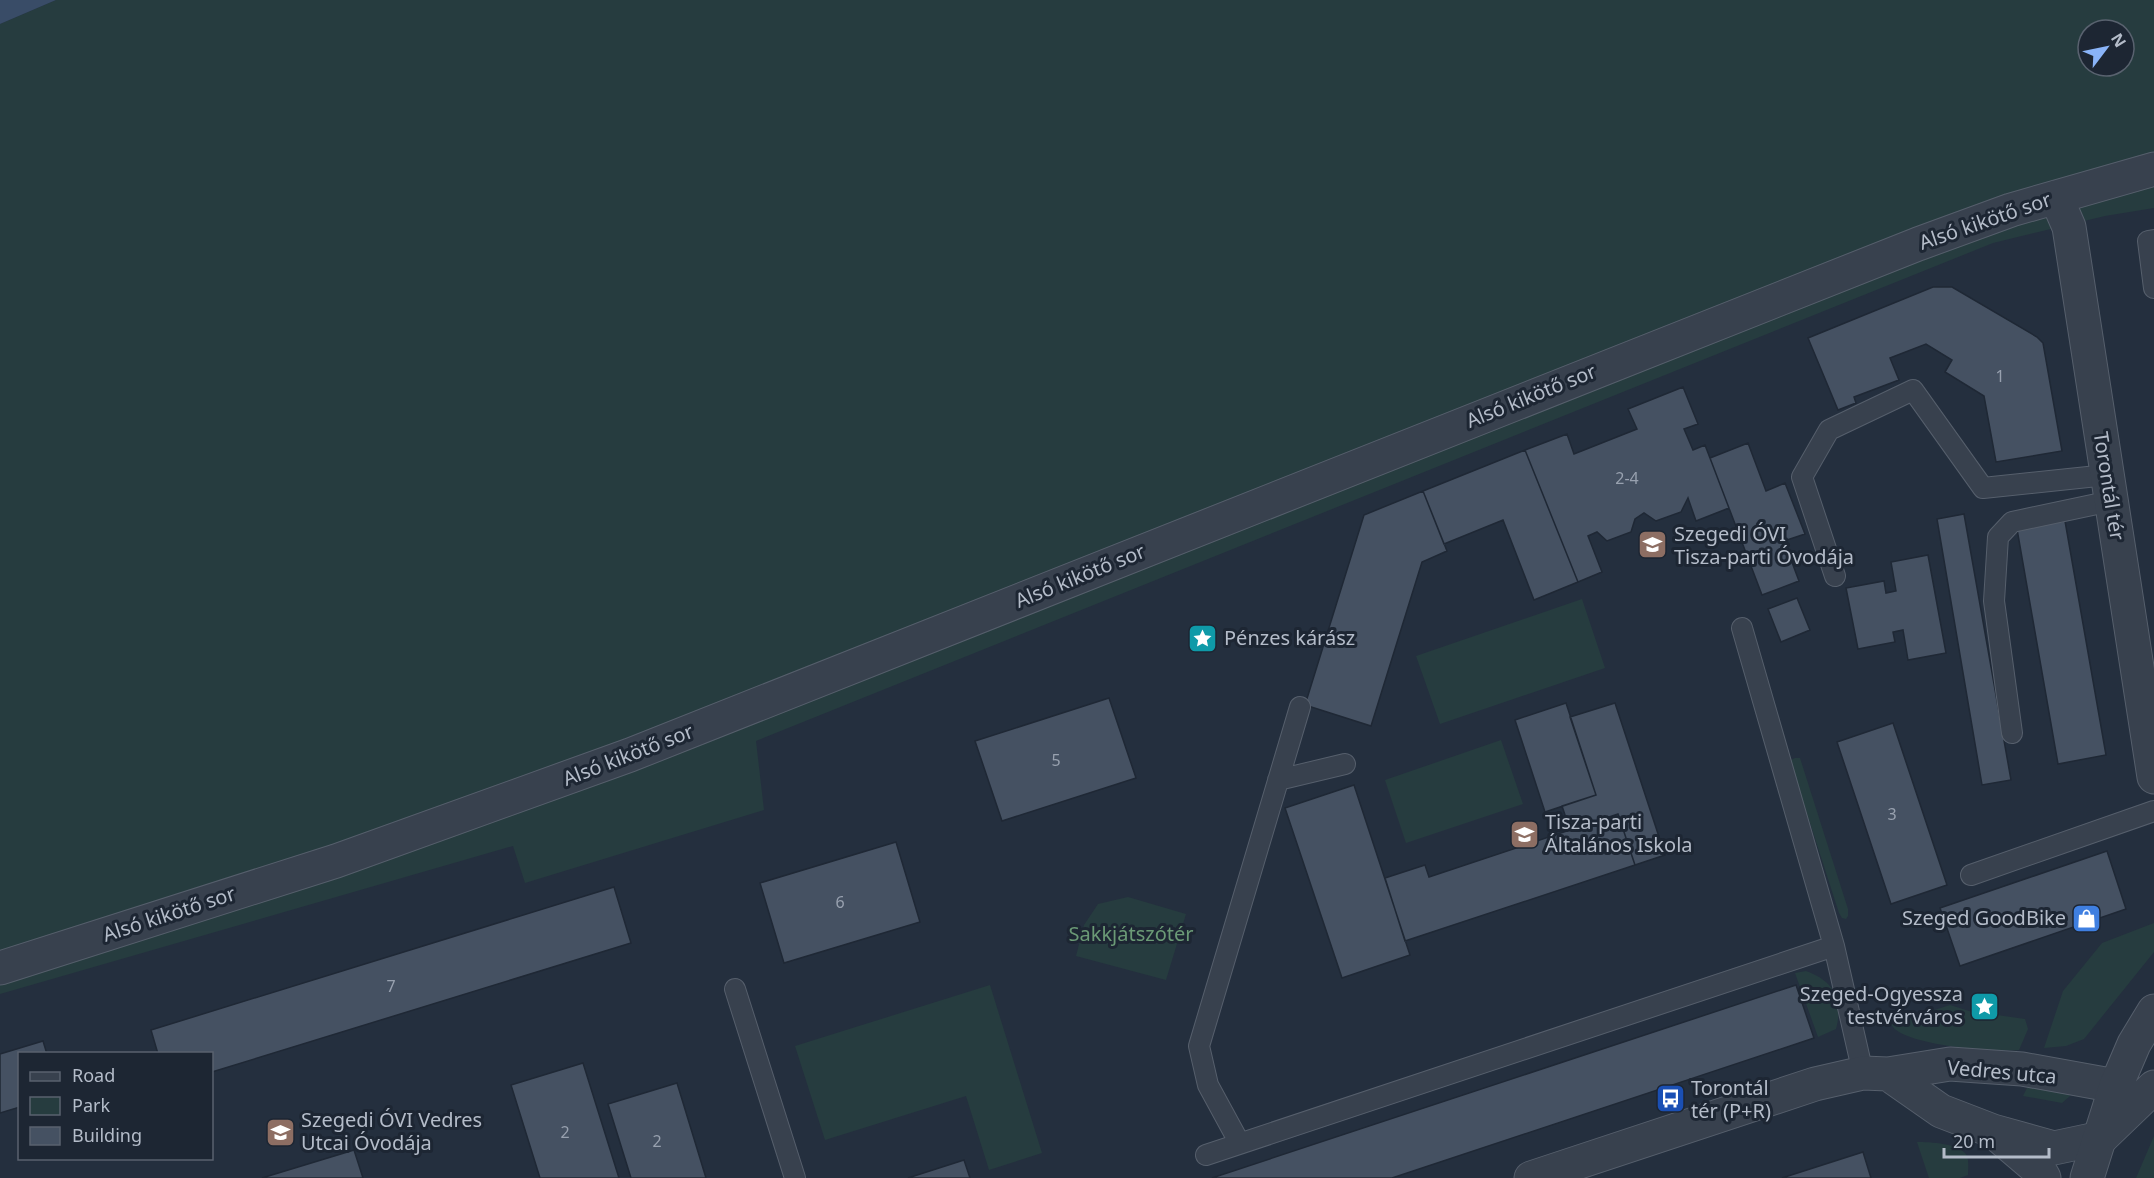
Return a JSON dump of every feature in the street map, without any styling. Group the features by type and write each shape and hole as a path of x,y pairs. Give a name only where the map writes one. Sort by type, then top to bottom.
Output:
{"street":[{"name":"Alsó kikötő sor","path":"0,968 336,861 630,755 1918,243 2010,210 2154,169"},
{"name":"Torontál tér","path":"2056,197 2069,227 2153,762"},
{"path":"2087,1178 2116,1086 2134,1044 2154,1011"},
{"name":"Vedres utca","path":"1531,1178 1815,1084 1875,1073 1950,1064 2022,1069 2116,1086"},
{"name":"Vedres utca","path":"1875,1073 1941,1111 1993,1131 2054,1148 2101,1138"},
{"path":"2101,1138 2154,1087"},
{"name":"Vedres utca","path":"1993,1131 2040,1171 2044,1178"}],"lane":[{"path":"2154,240 2148,241 2154,288"},
{"path":"1835,576 1802,477 1829,430 1913,390 1983,488 2109,488"},
{"path":"2012,733 1994,601 1998,537 2012,522 2109,488"},
{"path":"1742,628 1834,946 1875,1073"},
{"path":"1239,1142 1208,1085 1199,1046 1300,707"},
{"path":"1278,780 1346,764"},
{"path":"1971,875 2154,811"},
{"path":"1206,1155 1239,1142 1834,946"},
{"path":"735,989 795,1178"}],"green space":[{"path":"56,0 2154,0 2154,208 2105,216 1993,243 756,741 764,810 525,883 513,846 0,994 0,24"},
{"path":"1582,599 1605,668 1440,724 1416,656"},
{"path":"1501,740 1523,804 1406,843 1385,780"},
{"path":"1800,758 1848,909 1846,919 1842,918 1839,913 1791,764 1791,760"},
{"name":"Sakkjátszótér","path":"1128,897 1186,914 1166,980 1076,956 1084,925 1098,904"},
{"path":"2154,923 2154,952 2084,1039 2066,1046 2044,1048 2063,991 2102,943"},
{"path":"1806,971 1824,980 1830,986 1839,1009 1836,1029 1818,1037 1795,973"},
{"path":"990,985 1042,1153 989,1170 966,1096 825,1140 795,1046"},
{"path":"1950,1005 1969,1011 2025,1019 2028,1029 2019,1050 1991,1050 1930,1042 1898,1032 1891,1024"},
{"path":"2031,1080 2067,1092 2070,1096 2062,1103 2023,1096"},
{"path":"2154,1136 2154,1178 2136,1178"},
{"path":"1917,1142 1944,1144 1958,1148 1968,1158 1968,1175 1960,1178 1929,1178"}],"water":[{"path":"0,0 56,0 0,24"}],"building":[{"path":"1933,287 1952,287 2037,337 2043,343 2062,451 1996,462 1984,396 1945,372 1952,360 1926,344 1890,358 1899,380 1854,397 1856,403 1838,410 1808,338"},
{"path":"1683,387 1698,424 1684,429 1693,450 1705,445 1729,508 1696,521 1688,498 1681,512 1656,521 1644,513 1635,519 1631,532 1607,541 1597,532 1588,536 1602,572 1578,582 1525,450 1567,434 1574,454 1637,429 1628,409"},
{"path":"1748,443 1766,491 1785,483 1805,534 1784,541 1799,581 1762,595 1710,458"},
{"path":"1525,450 1578,582 1534,600 1503,520 1444,544 1423,491"},
{"path":"1423,491 1447,551 1422,562 1371,726 1305,705 1364,515"},
{"path":"1964,514 2011,780 1982,785 1937,519"},
{"path":"2065,521 2106,755 2058,764 2017,529"},
{"path":"1928,555 1946,653 1908,660 1903,630 1893,632 1895,642 1858,649 1846,588 1884,581 1886,593 1896,591 1891,562"},
{"path":"1797,598 1810,630 1781,642 1768,609"},
{"path":"1109,698 1136,778 1002,821 975,741"},
{"path":"1566,703 1596,795 1545,812 1515,720"},
{"path":"1615,703 1665,855 1635,865 1618,814 1570,830 1562,806 1596,795 1570,717"},
{"path":"1893,723 1947,885 1891,904 1837,742"},
{"path":"1354,785 1410,955 1342,978 1285,808"},
{"path":"1618,814 1635,865 1405,941 1385,878 1425,865 1429,877"},
{"path":"896,842 920,922 784,963 760,883"},
{"path":"2107,851 2126,909 1960,966 1940,908"},
{"path":"614,887 631,943 213,1072 213,1052 157,1052 151,1030"},
{"path":"1796,985 1814,1038 1392,1178 1212,1178"},
{"path":"43,1041 46,1052 18,1052 18,1108 0,1113 0,1054"},
{"path":"583,1063 619,1178 540,1178 511,1085"},
{"path":"677,1083 706,1178 631,1178 608,1104"},
{"path":"354,1150 363,1178 262,1178"},
{"path":"1863,1152 1871,1178 1782,1178"},
{"path":"964,1160 970,1178 908,1178"}],"place":[{"name":"Szegedi ÓVI Tisza-parti Óvodája","path":"1653,545"},
{"name":"Pénzes kárász","path":"1203,638"},
{"name":"Tisza-parti Általános Iskola","path":"1524,834"},
{"name":"Szeged GoodBike","path":"2087,918"},
{"name":"Szeged-Ogyessza testvérváros","path":"1984,1006"},
{"name":"Torontál tér (P+R)","path":"1670,1099"},
{"name":"Szegedi ÓVI Vedres Utcai Óvodája","path":"280,1132"}]}
